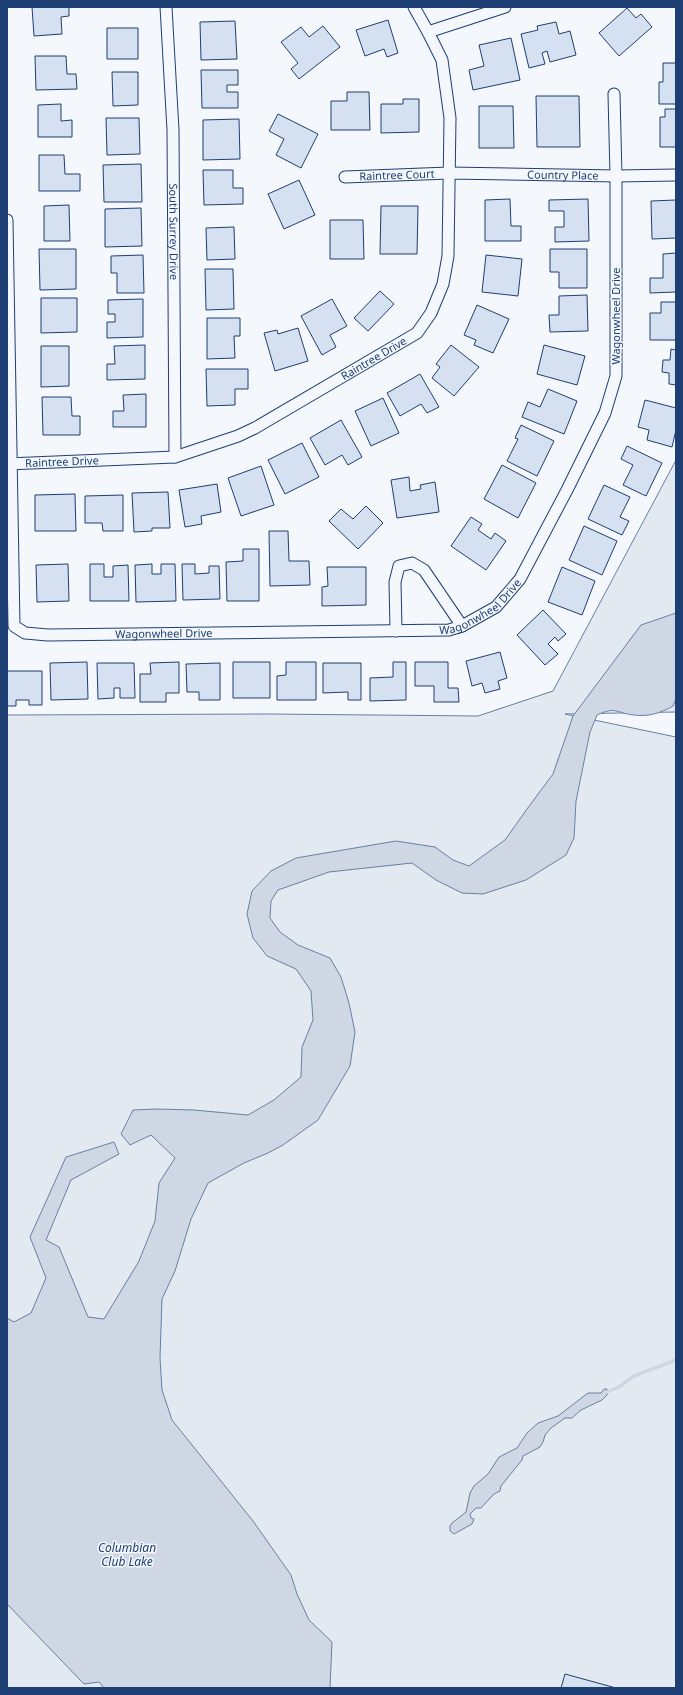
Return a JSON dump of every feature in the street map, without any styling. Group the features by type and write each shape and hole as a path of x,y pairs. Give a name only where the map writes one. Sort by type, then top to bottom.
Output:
{"street":[{"name":"South Surrey Drive","path":"166,7 173,130 175,458"},
{"name":"Raintree Drive","path":"9,464 175,458 238,436 255,428 417,332 431,313 443,284 448,256 450,118 442,60 414,7"},
{"path":"428,32 505,7"},
{"name":"Wagonwheel Drive","path":"9,464 14,626 25,633 48,635 449,630 462,626 496,607 520,579 567,490 605,413 616,376 616,176 614,94"},
{"name":"Country Place","path":"449,173 616,176 676,175"},
{"name":"Raintree Court","path":"345,177 449,173"},
{"path":"7,220 9,464"},
{"path":"396,631 395,582 399,566 412,563 424,570 462,626"}],"shaded area":[{"path":"676,460 676,712 565,714 676,737 676,1688 7,1688 7,715 269,714 478,716 553,691"}],"water":[{"name":"Columbian Club Lake","path":"676,613 676,699 673,706 664,711 649,715 634,715 609,711 597,715 590,732 576,801 574,838 566,855 526,880 483,894 462,893 436,880 412,863 329,872 278,890 271,901 270,918 280,932 298,945 330,958 341,977 349,1003 355,1032 350,1066 318,1120 283,1145 244,1163 208,1183 191,1219 175,1271 162,1299 160,1358 162,1390 172,1420 253,1521 291,1575 297,1594 309,1620 332,1642 330,1688 104,1688 99,1682 84,1684 7,1604 7,1318 14,1322 31,1313 46,1278 30,1237 66,1157 114,1142 119,1154 71,1180 46,1240 59,1247 88,1317 104,1319 139,1261 155,1221 159,1183 175,1158 151,1135 130,1145 121,1134 133,1110 194,1110 248,1115 274,1100 301,1077 302,1047 313,1020 311,991 296,969 267,956 253,938 247,914 252,891 271,871 296,858 396,841 435,847 453,860 469,866 505,840 553,774 573,716 641,625"},
{"path":"604,1389 607,1389 607,1395 602,1400 581,1410 572,1418 565,1418 551,1428 545,1435 540,1447 523,1456 522,1460 501,1486 500,1491 494,1494 481,1508 476,1508 470,1514 471,1518 474,1519 472,1524 454,1534 450,1531 450,1526 452,1523 466,1512 470,1493 474,1486 488,1474 499,1457 517,1448 527,1433 538,1423 558,1416 588,1393 601,1393"}],"building":[{"path":"32,7 69,7 69,16 61,17 62,34 34,36"},
{"path":"627,8 636,18 641,14 652,27 619,56 599,33"},
{"path":"388,20 398,53 387,57 384,49 365,56 356,30"},
{"path":"235,21 237,59 201,60 200,22"},
{"path":"556,22 559,34 570,31 576,55 550,62 547,51 542,53 545,64 529,68 521,34 538,30 537,26"},
{"path":"323,26 340,47 299,79 291,69 298,63 281,42 301,27 309,37"},
{"path":"107,28 138,28 138,59 107,59"},
{"path":"511,38 520,80 473,90 469,70 484,66 479,45"},
{"path":"35,56 66,56 67,74 76,74 77,89 36,90"},
{"path":"663,63 676,63 676,104 659,104 659,82 663,82"},
{"path":"201,70 238,70 238,85 227,85 227,92 238,92 238,108 202,108"},
{"path":"112,72 138,72 138,105 113,106"},
{"path":"347,92 369,92 370,130 331,130 331,101 347,101"},
{"path":"536,96 579,96 580,147 537,147"},
{"path":"403,99 419,99 419,132 381,133 381,104 403,104"},
{"path":"61,104 61,121 72,120 72,137 38,137 38,105"},
{"path":"479,106 513,106 514,148 479,148"},
{"path":"665,109 676,109 676,147 660,147 660,117 665,117"},
{"path":"278,114 318,134 301,168 276,155 284,139 269,131"},
{"path":"106,118 139,118 140,154 107,155"},
{"path":"239,119 240,159 203,160 203,120"},
{"path":"39,155 64,155 65,174 80,174 80,191 39,191"},
{"path":"141,164 142,202 104,202 103,165"},
{"path":"203,170 233,170 233,188 243,188 243,204 204,205"},
{"path":"299,180 315,215 284,229 268,194"},
{"path":"510,199 511,226 521,226 521,241 485,241 485,200"},
{"path":"588,199 589,241 555,242 555,227 564,227 564,211 549,211 549,200"},
{"path":"676,200 676,238 652,239 651,201"},
{"path":"69,205 70,241 44,241 44,206"},
{"path":"381,206 418,206 417,254 380,254"},
{"path":"141,208 142,246 105,247 105,209"},
{"path":"330,220 363,220 364,259 330,259"},
{"path":"234,227 235,259 207,260 206,228"},
{"path":"39,249 76,249 76,289 40,290"},
{"path":"550,249 587,249 587,288 559,288 559,272 550,272"},
{"path":"676,253 676,292 650,293 650,278 663,278 663,254"},
{"path":"143,255 144,293 117,293 117,273 111,273 111,256"},
{"path":"486,255 522,259 518,296 482,292"},
{"path":"205,269 233,269 234,309 206,310"},
{"path":"380,291 394,304 368,331 354,318"},
{"path":"587,295 588,331 550,332 549,315 559,315 559,296"},
{"path":"41,298 77,298 77,332 41,333"},
{"path":"143,299 143,337 107,338 107,322 115,322 115,314 108,314 108,300"},
{"path":"332,299 347,326 330,335 336,347 322,355 301,316"},
{"path":"661,302 676,302 676,340 650,340 650,313 661,313"},
{"path":"477,305 509,319 493,353 474,345 476,340 464,335"},
{"path":"207,318 240,318 240,336 234,336 235,358 207,359"},
{"path":"298,328 308,361 275,371 264,333 277,330 278,334"},
{"path":"145,345 145,379 107,380 107,364 115,364 114,346"},
{"path":"451,345 479,367 454,396 432,378 440,367 436,364"},
{"path":"544,345 585,356 577,385 537,374"},
{"path":"41,346 69,346 69,386 41,387"},
{"path":"671,349 676,350 676,385 669,384 669,373 662,372 663,360 670,360"},
{"path":"206,369 248,369 248,389 235,389 235,405 207,406"},
{"path":"420,374 439,407 427,413 421,404 400,416 387,393"},
{"path":"548,389 577,401 564,434 522,417 528,402 540,407"},
{"path":"146,394 146,427 113,427 113,411 124,411 123,395"},
{"path":"42,397 71,397 72,416 80,416 80,435 43,435"},
{"path":"383,398 399,433 371,446 355,411"},
{"path":"645,400 676,408 676,430 672,447 647,440 649,430 638,427"},
{"path":"341,420 362,457 348,465 342,455 325,465 310,438"},
{"path":"521,425 554,441 537,476 507,461 518,439 515,438"},
{"path":"302,443 319,477 285,494 268,460"},
{"path":"627,446 662,463 646,496 623,485 633,465 621,459"},
{"path":"502,465 536,483 518,518 484,499"},
{"path":"261,466 274,505 241,516 228,478"},
{"path":"409,477 410,491 421,489 420,485 435,482 439,512 397,518 391,480"},
{"path":"217,484 221,512 201,516 202,524 185,527 179,490"},
{"path":"604,485 630,497 620,517 629,521 622,535 588,519"},
{"path":"168,492 170,528 152,528 152,531 134,532 132,493"},
{"path":"75,494 76,531 35,531 35,495"},
{"path":"123,495 123,531 103,531 102,523 85,523 85,496"},
{"path":"366,506 383,523 358,549 329,521 341,509 353,519"},
{"path":"471,517 482,524 478,530 491,539 495,533 506,541 486,570 451,546"},
{"path":"584,526 617,541 602,575 569,560"},
{"path":"269,531 288,531 289,561 309,561 310,585 270,586"},
{"path":"243,549 259,549 259,601 227,601 226,562 243,561"},
{"path":"68,564 69,601 37,602 36,565"},
{"path":"90,564 104,564 104,577 113,577 113,566 128,565 129,601 90,601"},
{"path":"152,564 152,574 161,574 161,564 175,564 176,601 136,602 135,565"},
{"path":"182,564 195,564 195,574 209,573 209,566 219,566 220,599 183,600"},
{"path":"327,567 366,567 366,605 322,606 322,587 328,586"},
{"path":"562,567 595,581 582,615 548,602"},
{"path":"543,610 566,634 558,641 555,637 548,644 558,654 545,665 517,635"},
{"path":"500,652 507,678 498,681 500,689 485,693 482,683 472,686 466,661"},
{"path":"87,662 88,699 51,700 50,663"},
{"path":"179,662 179,693 166,693 166,702 140,702 140,674 151,674 150,663"},
{"path":"233,662 270,662 270,698 233,698"},
{"path":"286,662 316,662 316,700 277,700 277,676 286,675"},
{"path":"393,662 406,662 406,700 370,701 370,678 393,677"},
{"path":"415,662 448,662 448,688 458,688 459,702 434,702 434,686 415,686"},
{"path":"97,663 134,663 135,698 120,698 120,688 114,688 114,698 98,699"},
{"path":"220,663 220,700 199,700 199,692 187,692 186,664"},
{"path":"323,663 361,663 361,700 348,700 348,692 323,693"},
{"path":"7,671 42,671 42,705 29,705 29,700 16,700 16,706 7,706"},
{"path":"565,1674 616,1688 561,1688"}],"waterway":[{"path":"607,1392 619,1387 634,1376 676,1360"}]}
